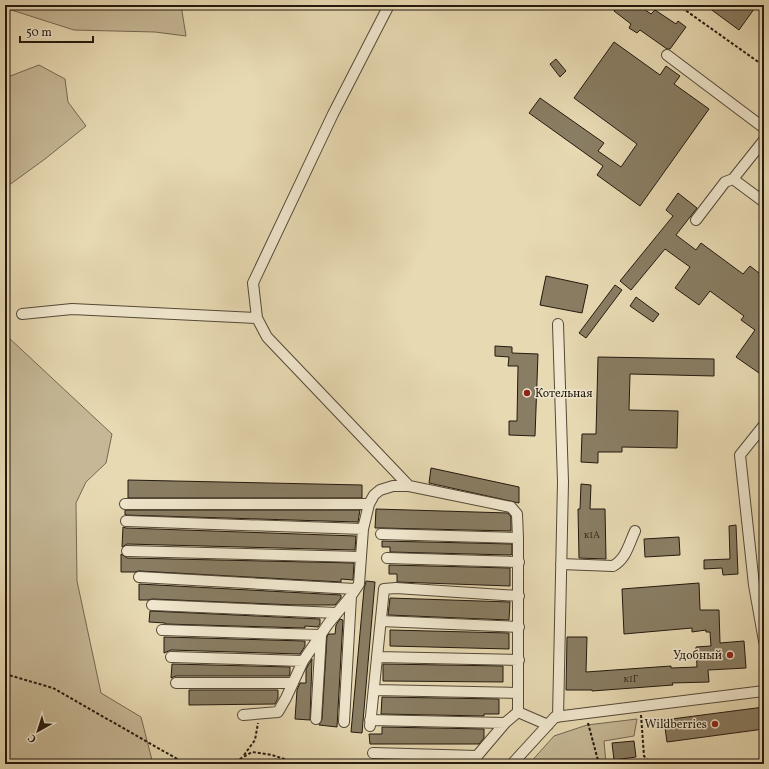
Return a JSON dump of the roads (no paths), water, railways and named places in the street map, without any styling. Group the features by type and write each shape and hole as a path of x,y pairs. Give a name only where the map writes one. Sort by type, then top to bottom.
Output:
{"street":[{"path":"389,5 333,114 253,283 257,318 267,337 409,486"},
{"path":"667,55 764,128"},
{"path":"696,220 725,182 733,179 764,140"},
{"path":"733,179 764,202"},
{"path":"22,314 72,309 257,318"},
{"path":"512,764 553,720 561,564 563,482 558,324"},
{"path":"764,425 740,455 754,585 764,642"},
{"path":"243,715 278,712 303,661 359,584 363,530 369,504 374,495 380,490 393,486 409,486 511,507 517,514 519,562 518,712 505,723 474,760 373,753"},
{"path":"125,504 369,504"},
{"path":"126,522 363,530"},
{"path":"561,564 613,566 619,563 624,557 635,531"},
{"path":"381,534 518,538"},
{"path":"127,551 361,557"},
{"path":"387,558 519,562"},
{"path":"139,577 353,593"},
{"path":"505,723 370,723 384,589 519,596"},
{"path":"344,722 353,593"},
{"path":"152,605 337,613"},
{"path":"381,621 519,627"},
{"path":"162,630 321,635"},
{"path":"316,719 321,635"},
{"path":"171,656 303,661"},
{"path":"377,657 519,660"},
{"path":"176,683 293,683"},
{"path":"374,690 518,693"},
{"path":"518,712 553,720 585,713 764,691"}],"place":[{"name":"Котельная","path":"527,393"},
{"name":"Удобный","path":"730,655"},
{"name":"Wildberries","path":"715,724"}]}
